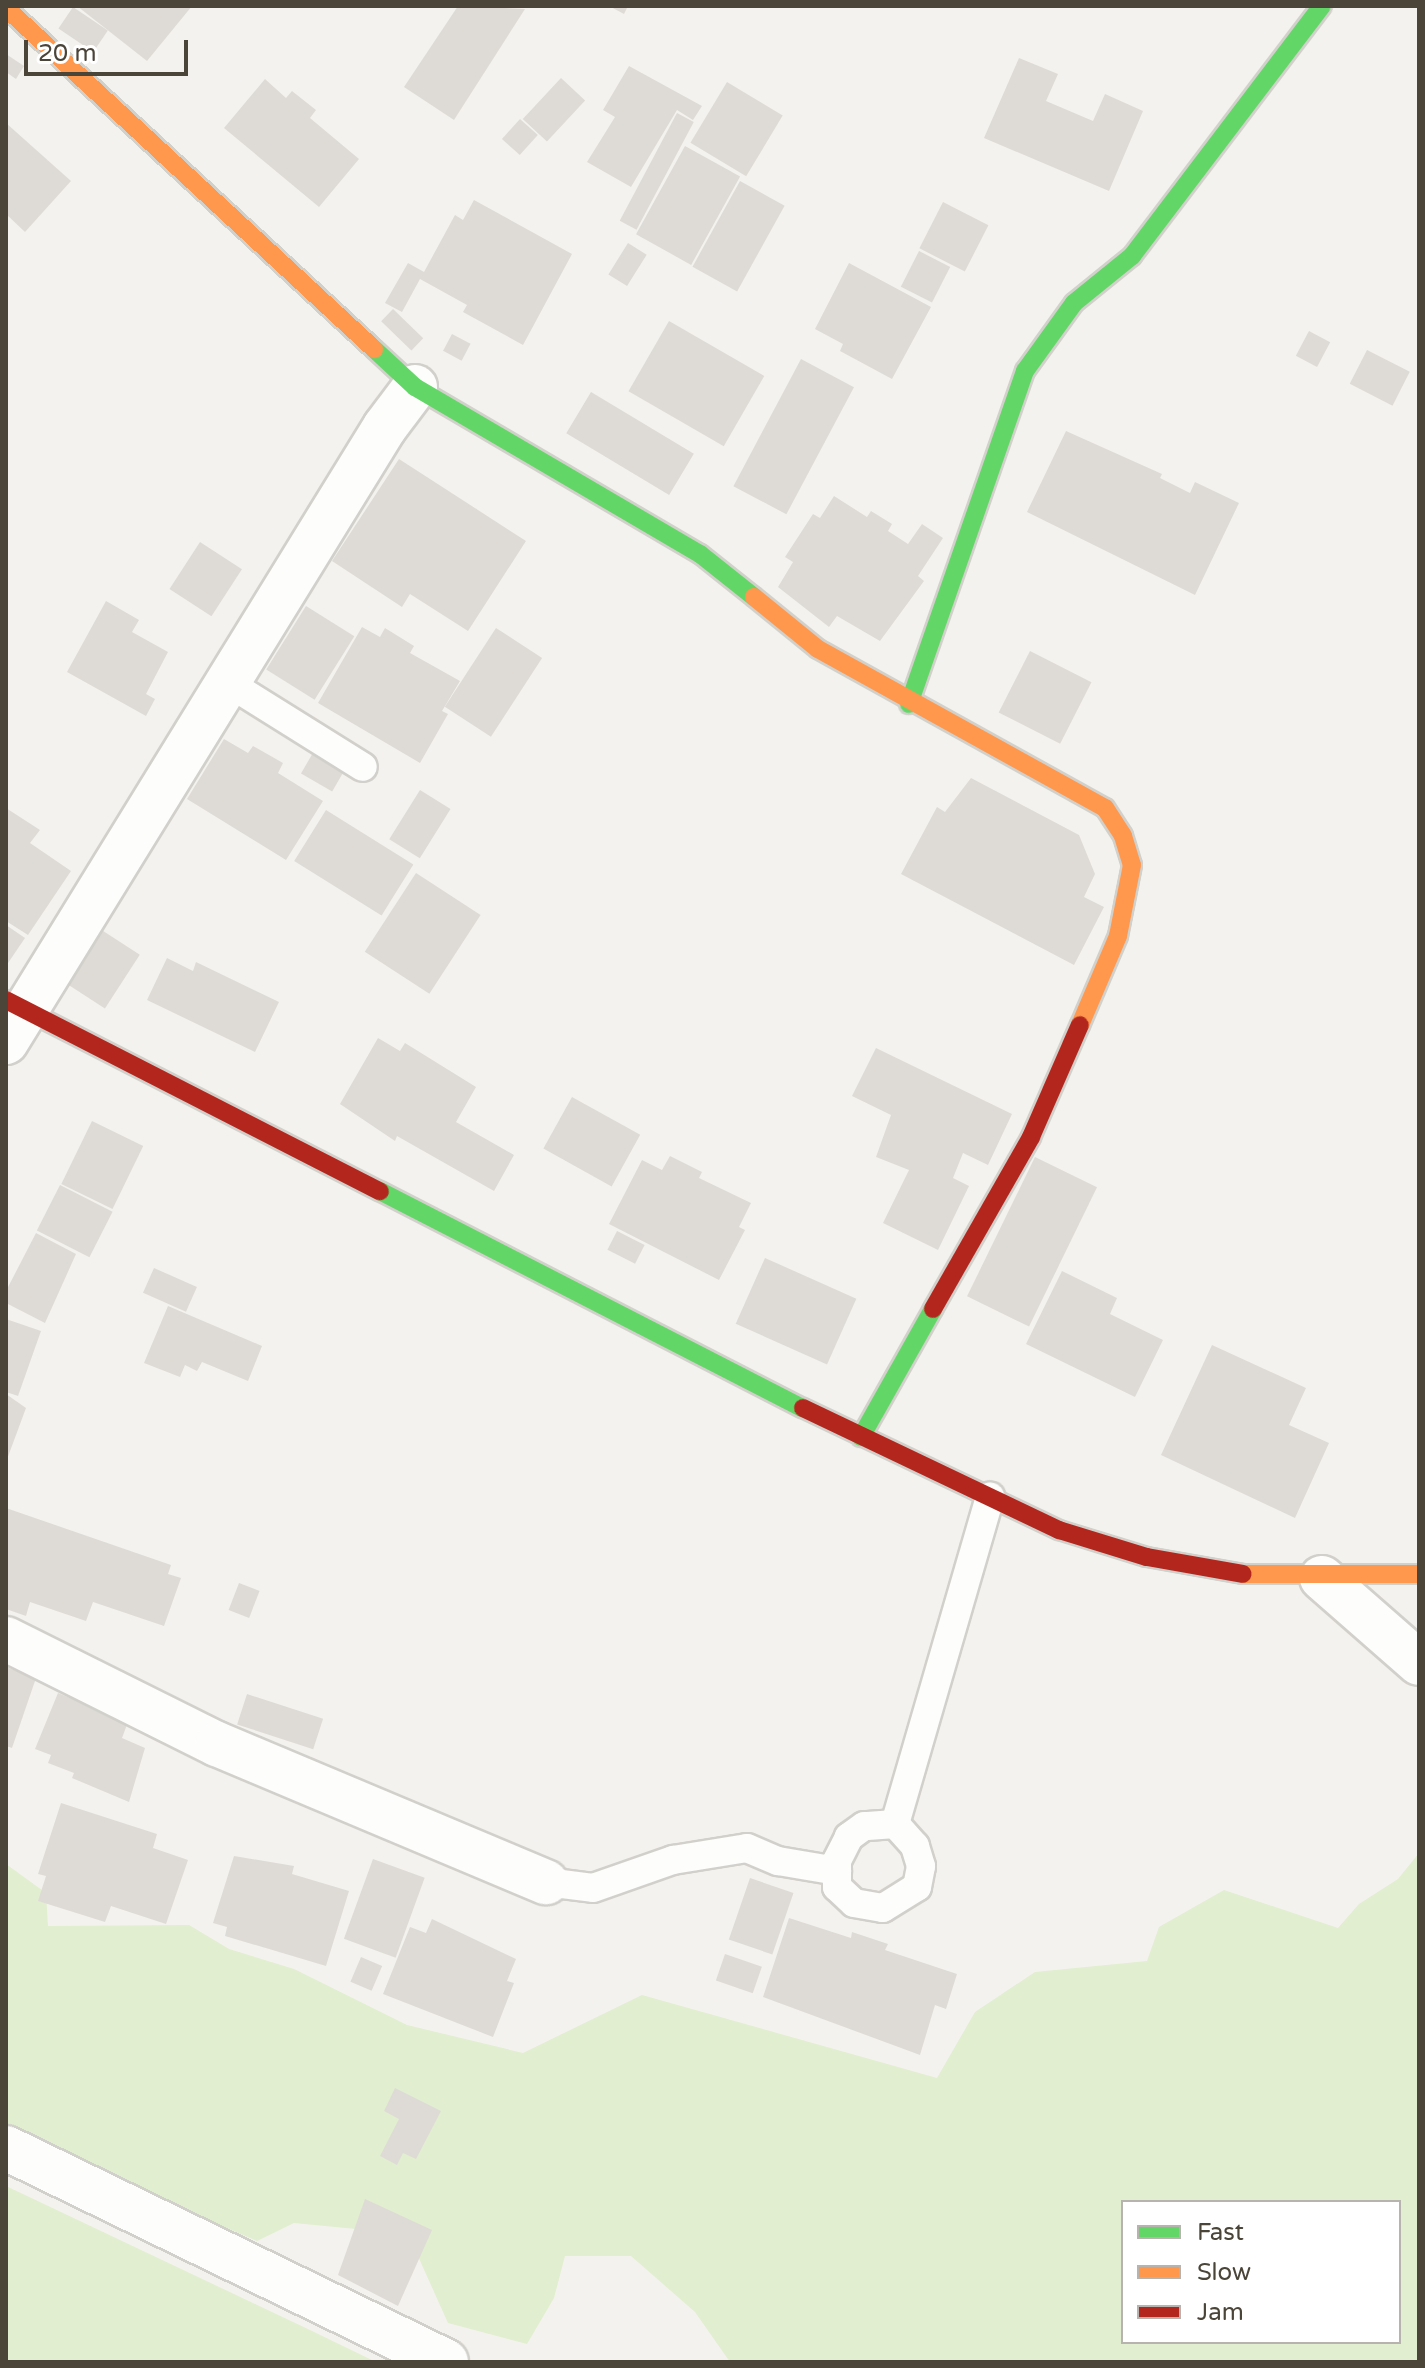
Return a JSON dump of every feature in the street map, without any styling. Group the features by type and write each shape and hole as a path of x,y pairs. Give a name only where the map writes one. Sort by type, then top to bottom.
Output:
{"street":[{"path":"909,704 1025,371 1074,303 1132,256 1322,6"},
{"path":"6,8 415,387 700,554 818,649 909,704 1105,808 1123,836 1132,865 1129,899 1118,936 1031,1137 861,1437"},
{"path":"415,387 12,1018 861,1437 1059,1530 1147,1557 1236,1574 1322,1578 1419,1574"},
{"path":"1322,1578 1419,1663"},
{"path":"6,1639 217,1744 546,1882"},
{"path":"6,2148 446,2362"}],"lane":[{"path":"227,682 363,767"},
{"path":"895,1824 990,1497"},
{"path":"895,1824 915,1846 921,1866 917,1887 901,1901 883,1908 854,1903 837,1887 837,1871 849,1837 864,1826 895,1824"},
{"path":"546,1882 593,1888 673,1860 747,1848 778,1861 837,1871"}],"green space":[{"path":"1419,1853 1419,2362 730,2362 695,2312 631,2256 565,2256 554,2298 527,2344 448,2323 408,2234 294,2223 257,2241 6,2134 6,1864 46,1893 48,1926 189,1925 229,1949 294,1969 407,2025 523,2053 642,1995 937,2078 975,2012 1035,1972 1147,1961 1159,1927 1224,1890 1338,1928 1359,1904 1398,1879"},
{"path":"6,2186 312,2331 376,2362 6,2362"}],"building":[{"path":"77,6 192,6 147,61"},
{"path":"458,6 525,9 454,120 404,87"},
{"path":"609,6 628,6 624,14"},
{"path":"73,7 108,30 93,52 58,29"},
{"path":"6,54 24,66 16,79 6,72"},
{"path":"1019,58 1058,74 1046,101 1093,121 1105,94 1143,111 1109,191 984,138"},
{"path":"629,66 702,106 693,120 677,110 631,187 587,162 615,117 603,110"},
{"path":"561,78 585,101 547,141 523,119"},
{"path":"265,79 286,98 292,91 316,110 310,118 359,159 319,207 224,128"},
{"path":"727,82 783,115 746,176 690,143"},
{"path":"677,113 694,122 637,230 620,221"},
{"path":"520,119 538,135 520,155 502,139"},
{"path":"6,123 71,181 25,232 6,214"},
{"path":"685,146 740,177 691,265 636,234"},
{"path":"740,181 785,206 737,291 692,267"},
{"path":"474,200 572,254 523,345 463,312 467,305 420,279 402,312 385,303 408,263 424,272 455,215 463,220"},
{"path":"943,202 988,225 965,271 919,248"},
{"path":"628,243 647,255 627,286 608,274"},
{"path":"919,251 950,267 932,303 901,287"},
{"path":"849,263 931,307 892,379 840,351 843,344 815,329"},
{"path":"393,309 423,338 411,350 381,321"},
{"path":"669,321 764,376 724,446 628,391"},
{"path":"1309,331 1330,342 1317,367 1296,356"},
{"path":"452,334 471,344 462,361 443,351"},
{"path":"1367,350 1410,372 1393,406 1350,384"},
{"path":"801,359 854,387 786,514 733,486"},
{"path":"591,392 694,454 669,495 566,433"},
{"path":"1066,431 1162,474 1160,478 1190,493 1195,482 1239,503 1195,595 1027,512"},
{"path":"399,459 526,541 468,631 410,594 402,607 332,561"},
{"path":"834,496 867,517 871,511 892,524 888,531 908,544 922,524 943,538 918,576 924,581 880,641 837,616 829,627 778,587 793,562 785,557 813,514 820,518"},
{"path":"200,542 242,569 211,616 170,589"},
{"path":"106,601 139,620 132,632 168,652 146,694 155,699 146,716 67,672"},
{"path":"306,606 354,636 315,700 266,670"},
{"path":"362,627 380,637 385,628 414,646 410,653 460,681 442,711 448,714 420,763 318,703"},
{"path":"496,628 542,658 491,737 445,707"},
{"path":"1030,651 1091,682 1060,744 999,712"},
{"path":"224,739 248,753 253,746 283,763 278,773 323,801 286,860 187,799"},
{"path":"314,751 345,769 332,792 301,774"},
{"path":"971,778 1079,835 1095,874 1084,897 1104,907 1074,965 901,874 937,807 945,812"},
{"path":"420,790 451,809 420,858 389,839"},
{"path":"6,808 40,830 30,843 71,871 28,935 6,921"},
{"path":"326,810 413,865 382,915 294,861"},
{"path":"416,873 481,915 429,994 365,952"},
{"path":"6,925 25,938 6,966"},
{"path":"97,927 140,955 105,1008 62,981"},
{"path":"167,958 193,971 196,962 279,1002 255,1052 147,1000"},
{"path":"378,1038 400,1051 405,1043 476,1087 456,1122 514,1155 494,1191 397,1136 395,1141 340,1104"},
{"path":"876,1048 1012,1114 988,1165 963,1153 953,1178 969,1186 938,1250 883,1223 909,1170 876,1157 891,1115 852,1096"},
{"path":"572,1097 640,1135 612,1186 543,1149"},
{"path":"92,1121 143,1146 113,1209 61,1184"},
{"path":"670,1156 702,1172 699,1178 751,1203 739,1227 745,1230 719,1280 609,1224 642,1160 662,1170"},
{"path":"1035,1157 1097,1187 1029,1327 967,1296"},
{"path":"60,1185 113,1212 89,1257 37,1230"},
{"path":"617,1231 645,1245 635,1264 607,1250"},
{"path":"36,1233 76,1254 45,1323 6,1303 6,1291"},
{"path":"765,1258 856,1299 827,1364 736,1324"},
{"path":"154,1268 197,1287 186,1312 143,1293"},
{"path":"1062,1271 1117,1298 1110,1314 1163,1340 1135,1397 1026,1344"},
{"path":"168,1306 262,1346 248,1381 202,1362 197,1371 185,1365 180,1377 144,1363"},
{"path":"6,1319 41,1331 18,1396 6,1392"},
{"path":"1212,1345 1306,1388 1289,1425 1329,1443 1295,1518 1161,1455"},
{"path":"6,1394 26,1408 6,1462"},
{"path":"6,1508 171,1565 168,1574 181,1578 164,1626 93,1602 86,1621 30,1602 26,1616 6,1609"},
{"path":"239,1583 260,1591 249,1618 229,1610"},
{"path":"6,1667 36,1678 12,1748 6,1746"},
{"path":"58,1693 128,1722 122,1738 145,1748 129,1802 72,1778 74,1773 48,1763 51,1755 35,1749"},
{"path":"247,1694 323,1719 313,1749 237,1724"},
{"path":"61,1803 157,1834 153,1848 188,1860 166,1924 111,1906 105,1922 38,1901 46,1876 38,1874"},
{"path":"234,1856 294,1866 292,1874 349,1891 326,1966 225,1936 227,1927 213,1923"},
{"path":"373,1859 425,1878 396,1958 344,1939"},
{"path":"750,1878 793,1893 772,1954 729,1939"},
{"path":"789,1918 851,1938 852,1932 888,1944 885,1950 957,1974 946,2009 935,2005 920,2055 763,1997"},
{"path":"432,1919 516,1959 507,1981 514,1983 493,2037 383,1994 410,1927 426,1933"},
{"path":"725,1954 762,1967 753,1993 716,1980"},
{"path":"361,1957 382,1966 372,1991 350,1982"},
{"path":"395,2088 441,2111 416,2159 403,2153 397,2165 380,2156 399,2119 384,2111"},
{"path":"365,2199 432,2230 398,2306 338,2275"}],"traffic: fast":[{"path":"909,704 1025,371 1074,303 1132,256 1322,6"},
{"path":"374,349 415,387 700,554 754,597"},
{"path":"380,1191 803,1408"},
{"path":"861,1437 933,1309"}],"traffic: slow":[{"path":"6,8 374,349"},
{"path":"754,597 818,649 1105,808 1123,836 1132,865 1118,936 1080,1025"},
{"path":"1243,1574 1419,1574"}],"traffic: jam":[{"path":"6,1000 380,1191"},
{"path":"933,1309 1031,1137 1080,1025"},
{"path":"803,1408 1059,1530 1147,1557 1243,1574"}]}
